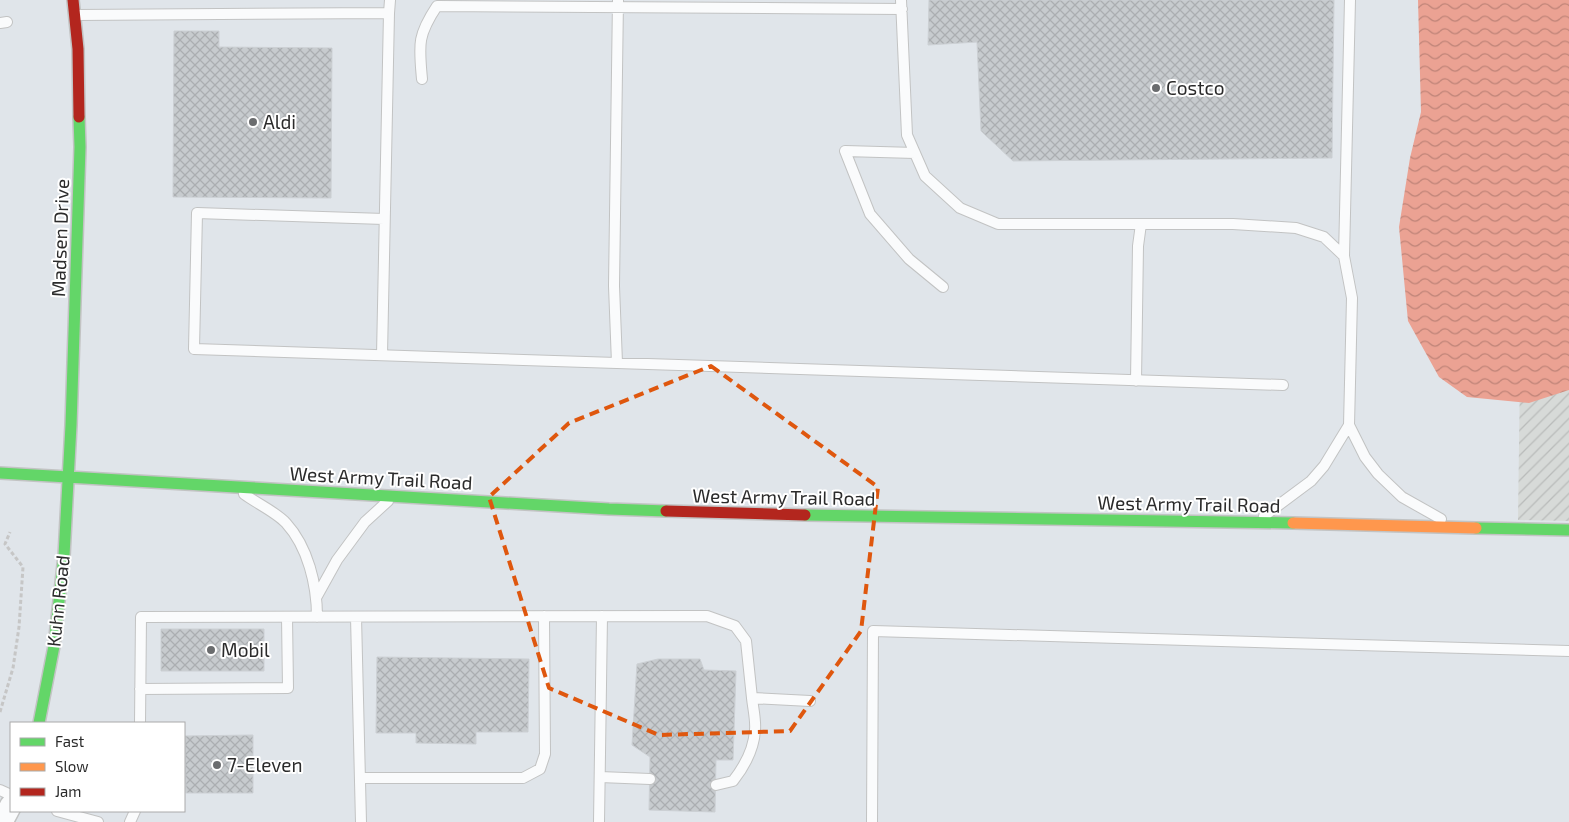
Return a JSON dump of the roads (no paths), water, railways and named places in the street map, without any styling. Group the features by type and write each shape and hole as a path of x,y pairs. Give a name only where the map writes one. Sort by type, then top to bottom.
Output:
{"main road":[{"name":"Madsen Drive","path":"68,477 80,147 78,49 73,0"},
{"name":"West Army Trail Road","path":"0,473 609,509 754,514 1256,522 1569,530"},
{"name":"Kuhn Road","path":"39,722 54,646 64,556 68,477"}],"street":[{"path":"2,822 10,807"}],"lane":[{"path":"382,355 390,0"},
{"path":"1350,0 1344,256 1352,298 1349,426 1365,457 1378,474 1402,497 1457,527"},
{"path":"422,79 419,47 425,24 437,6 618,3 902,4 907,136 925,176 960,208 998,224 1233,224 1296,228 1324,237 1344,256"},
{"path":"618,3 614,286 618,363"},
{"path":"76,15 389,12"},
{"path":"915,153 845,151 870,214 909,259 944,287"},
{"path":"384,219 197,213 194,349 1283,385"},
{"path":"1136,381 1138,246 1141,224"},
{"path":"1256,522 1311,480 1324,466 1349,426"},
{"path":"233,487 285,522 302,547 317,596 317,617"},
{"path":"317,596 337,560 365,522 393,496"},
{"path":"360,778 523,778 540,769 545,754 544,616"},
{"path":"599,822 602,616"},
{"path":"140,722 141,617 707,616 735,626 746,641 755,730 749,753 733,781 716,785"},
{"path":"140,689 288,688 287,617"},
{"path":"356,617 361,822"},
{"path":"872,822 873,631 1569,651"},
{"path":"752,698 810,701"},
{"path":"600,777 650,779"},
{"path":"61,812 98,822"}],"water":[{"path":"1418,0 1569,0 1569,390 1529,403 1467,397 1439,377 1408,321 1399,227 1410,158 1421,112"}],"place":[{"name":"Costco","path":"1156,88"},
{"name":"Aldi","path":"253,122"},
{"name":"Mobil","path":"211,650"},
{"name":"7-Eleven","path":"217,765"}]}
